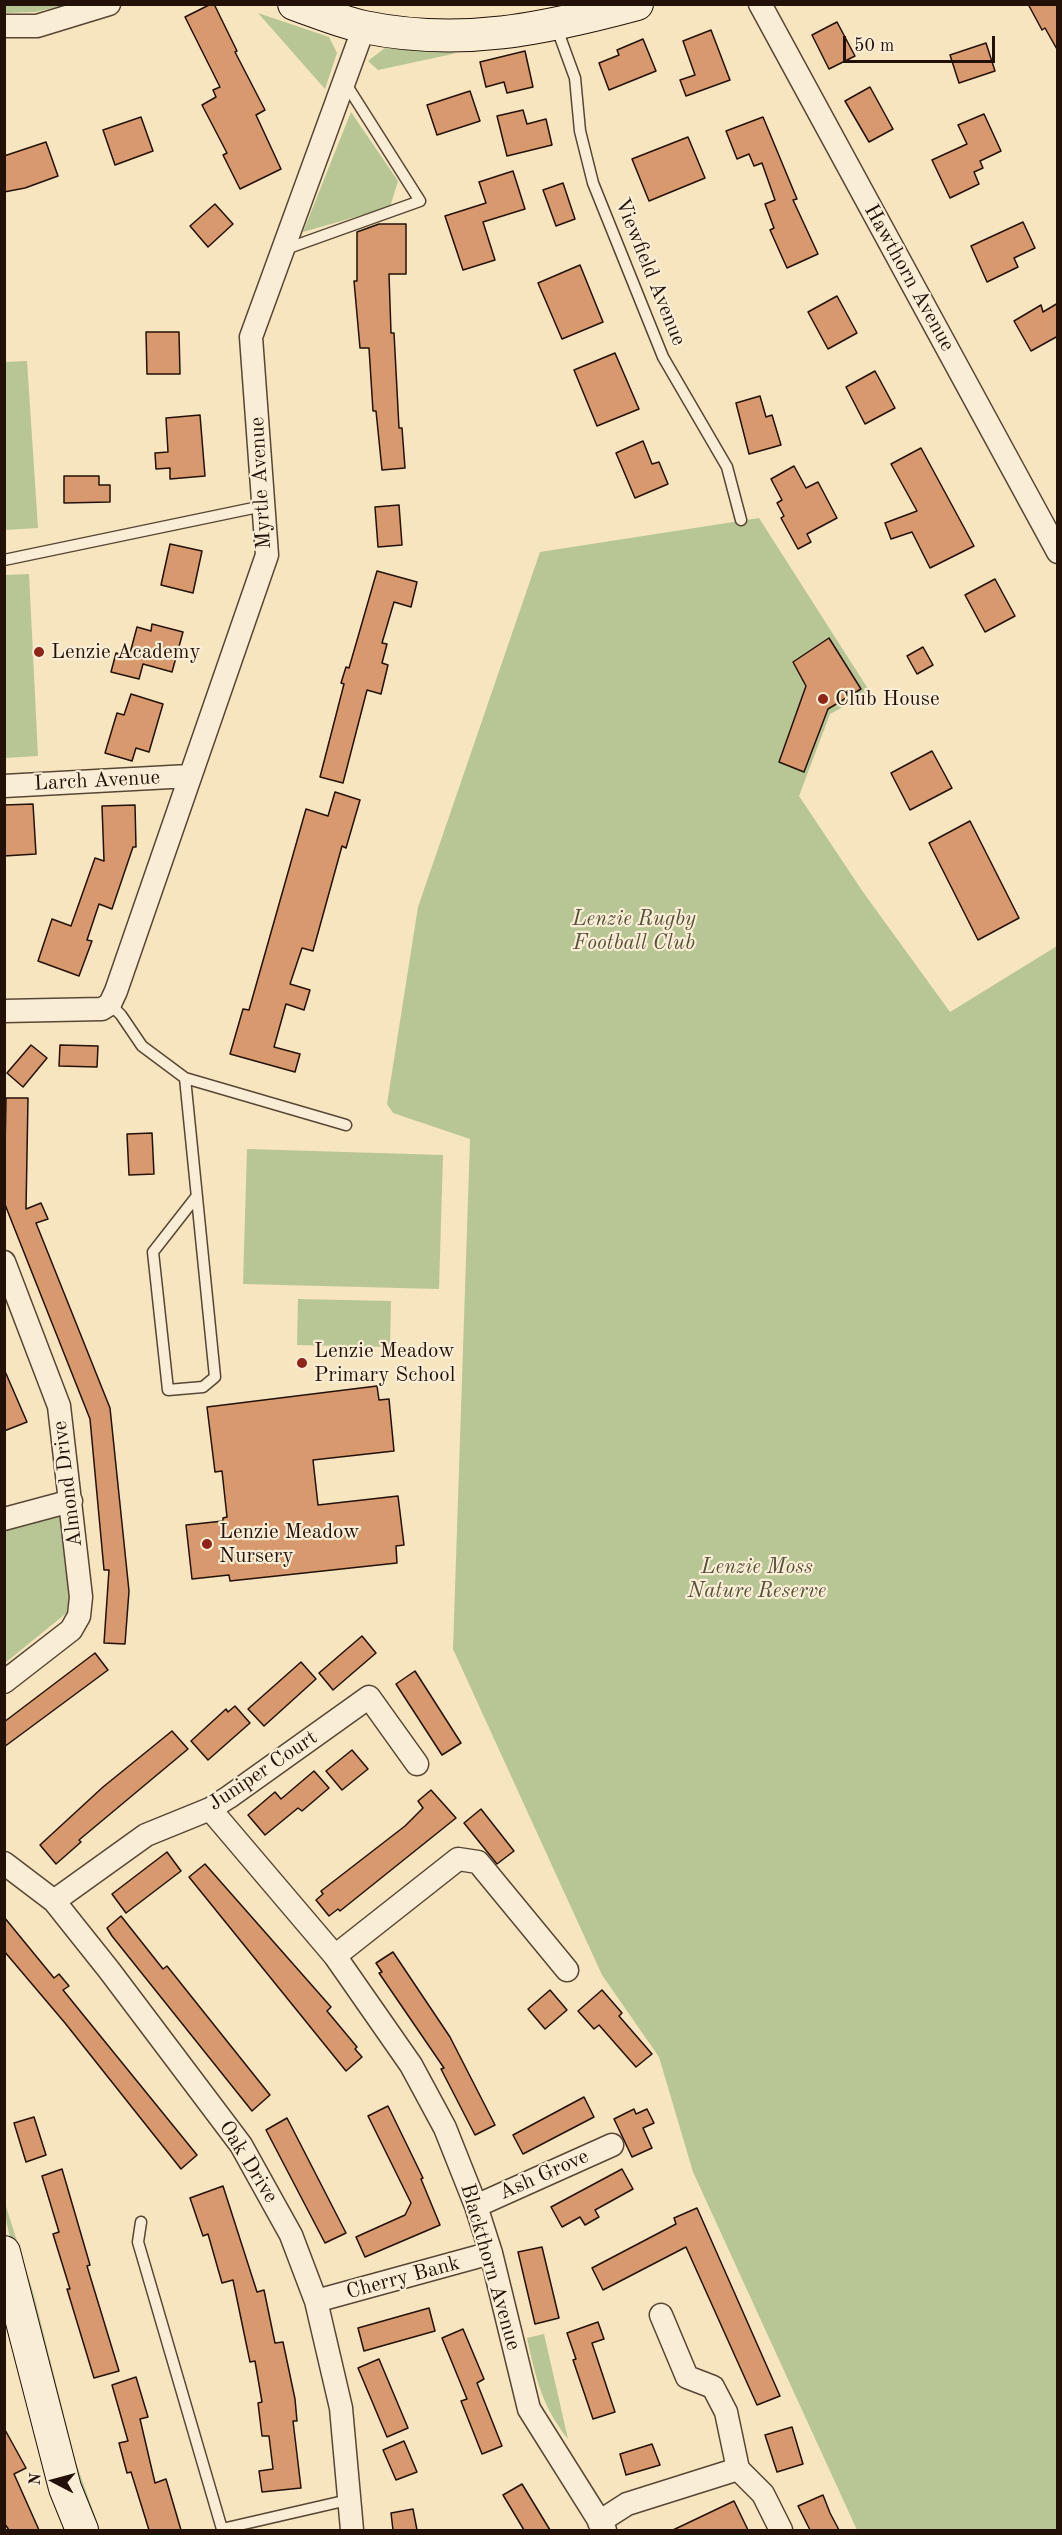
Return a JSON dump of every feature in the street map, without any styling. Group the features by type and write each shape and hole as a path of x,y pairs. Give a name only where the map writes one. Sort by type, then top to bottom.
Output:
{"main road":[{"path":"294,4 364,27 421,34 496,35 556,26 637,4"},
{"path":"4,2252 65,2488 82,2530"}],"street":[{"path":"4,26 37,26 109,4"},
{"name":"Hawthorn Avenue","path":"760,4 1058,552"},
{"name":"Myrtle Avenue","path":"110,1004 117,991 189,776 267,555 251,337 364,27"},
{"name":"Larch Avenue","path":"4,786 189,776"},
{"path":"4,1011 90,1011 102,1009 110,1004"},
{"name":"Almond Drive","path":"4,1262 59,1406 81,1597 79,1616 71,1630 4,1682"},
{"path":"4,1519 71,1501"},
{"name":"Juniper Court","path":"54,1900 146,1835 210,1809 369,1697 417,1764"},
{"name":"Blackthorn Avenue","path":"210,1809 335,1956 411,2064 445,2128 476,2205 529,2409 602,2526"},
{"path":"335,1956 458,1858 478,1862 567,1970"},
{"name":"Oak Drive","path":"4,1863 54,1900 241,2145 291,2235 316,2301 341,2408 352,2530"},
{"name":"Ash Grove","path":"476,2205 612,2145"},
{"name":"Cherry Bank","path":"316,2301 490,2253"},
{"path":"661,2315 687,2377 713,2387 726,2412 738,2469 763,2494 781,2530"},
{"path":"602,2526 627,2504 738,2469"}],"lane":[{"name":"Viewfield Avenue","path":"556,26 575,78 580,130 593,183 663,357 727,467 741,520"},
{"path":"283,250 420,201 344,80"},
{"path":"4,560 263,506"},
{"path":"110,1004 121,1015 142,1046 185,1078 346,1125"},
{"path":"185,1078 215,1377 203,1387 168,1390 153,1252 196,1197"},
{"path":"141,2222 138,2242 222,2529 348,2500"}],"green space":[{"path":"4,5 66,5 35,12 5,13"},
{"path":"258,13 329,37 337,53 325,89"},
{"path":"385,48 457,53 378,70 368,61"},
{"path":"351,112 398,181 390,207 303,232"},
{"path":"27,361 38,528 5,530 5,362"},
{"name":"Lenzie Moss Nature Reserve","path":"759,518 870,692 830,714 799,796 863,892 950,1012 1057,946 1057,2530 857,2530 693,2172 659,2057 602,1975 453,1649 470,1139 393,1113 387,1104 418,907 540,552"},
{"path":"29,574 38,756 5,758 5,575"},
{"path":"247,1149 443,1155 439,1289 243,1284"},
{"path":"298,1299 391,1301 390,1347 297,1345"},
{"path":"55,1514 64,1519 73,1598 69,1611 5,1663 5,1527"},
{"path":"4,2200 34,2295 76,2463 100,2530 94,2530 65,2442 10,2236"},
{"path":"544,2334 568,2439 546,2403 530,2353 527,2338"}],"building":[{"path":"214,4 237,51 235,52 265,110 256,115 281,169 240,189 223,155 227,153 202,105 216,97 213,90 220,87 185,17"},
{"path":"1028,4 1058,4 1058,51 1045,28 1042,30"},
{"path":"837,22 855,56 829,69 812,35"},
{"path":"711,30 730,80 686,96 680,80 695,75 683,41"},
{"path":"643,39 656,71 609,90 599,63 619,55 617,50"},
{"path":"986,43 995,71 959,83 950,55"},
{"path":"525,51 533,87 507,93 504,82 486,87 480,62"},
{"path":"870,87 893,129 869,142 845,101"},
{"path":"470,91 480,121 437,135 427,105"},
{"path":"523,110 527,124 546,119 552,145 507,156 497,116"},
{"path":"984,114 1001,151 980,161 983,168 974,172 979,184 950,198 932,160 967,144 958,125"},
{"path":"141,117 153,151 115,165 103,130"},
{"path":"763,117 797,199 793,200 818,254 787,268 770,230 774,228 765,204 775,200 762,163 754,166 749,154 737,159 726,131"},
{"path":"688,137 705,178 649,201 632,159"},
{"path":"46,142 58,176 25,188 4,192 4,156"},
{"path":"513,171 525,209 483,222 495,260 463,270 445,216 486,203 479,182"},
{"path":"563,183 575,219 556,226 543,190"},
{"path":"215,204 233,224 208,247 190,226"},
{"path":"1023,222 1035,248 1014,258 1018,267 987,282 971,246"},
{"path":"379,224 406,224 406,274 389,274 391,333 394,333 399,428 402,428 405,468 382,470 376,411 373,411 369,348 360,348 354,281 357,281 357,232"},
{"path":"580,265 603,322 562,339 538,283"},
{"path":"837,296 857,333 828,349 808,312"},
{"path":"1058,303 1058,336 1031,351 1014,321 1041,305 1043,312"},
{"path":"146,332 179,332 180,374 147,374"},
{"path":"615,353 639,409 597,426 574,370"},
{"path":"875,371 895,408 865,424 846,387"},
{"path":"760,396 766,417 772,415 781,445 749,454 736,403"},
{"path":"200,415 205,476 170,479 170,468 156,469 155,453 168,452 166,418"},
{"path":"643,441 652,464 659,462 668,484 635,498 616,453"},
{"path":"921,448 974,546 930,568 912,532 891,539 885,523 917,511 891,464"},
{"path":"794,466 806,488 818,482 837,518 807,534 811,542 798,549 781,518 784,516 777,503 782,500 771,479"},
{"path":"64,476 99,476 99,485 110,485 110,502 64,503"},
{"path":"399,505 402,545 378,547 375,507"},
{"path":"170,544 202,551 193,593 161,585"},
{"path":"377,571 417,582 411,607 394,602 382,643 387,644 382,663 388,665 381,694 367,690 343,783 320,777 344,684 341,683 346,667 349,668"},
{"path":"995,579 1015,616 985,632 965,595"},
{"path":"152,624 183,632 172,672 143,664 139,679 111,672 116,653 129,657 137,627 151,631"},
{"name":"Club House","path":"829,638 861,689 828,709 804,772 779,762 806,686 793,662"},
{"path":"923,647 933,665 917,674 907,656"},
{"path":"131,694 163,704 149,752 136,748 132,761 105,753 117,713 124,715"},
{"path":"932,751 952,788 910,810 891,773"},
{"path":"335,792 360,800 346,848 342,846 313,951 302,948 290,984 310,990 304,1010 286,1004 274,1047 300,1054 295,1072 230,1054 243,1009 249,1010 306,809 328,816"},
{"path":"33,804 36,854 4,856 4,805"},
{"path":"135,805 136,847 133,847 112,909 99,904 87,940 92,941 79,976 38,961 52,919 71,926 95,858 104,861 102,806"},
{"path":"970,821 1019,918 978,940 929,843"},
{"path":"31,1045 47,1058 23,1087 7,1073"},
{"path":"60,1045 98,1046 97,1067 59,1066"},
{"path":"6,1098 28,1098 26,1209 41,1203 48,1219 36,1223 110,1408 129,1591 125,1644 104,1643 109,1570 104,1570 90,1419 4,1202"},
{"path":"152,1133 154,1174 129,1175 127,1134"},
{"path":"4,1369 27,1422 4,1431"},
{"name":"Lenzie Meadow Primary School","path":"377,1386 379,1400 389,1399 394,1451 313,1460 318,1505 398,1496 404,1545 396,1546 397,1563 230,1581 229,1575 192,1579 186,1525 223,1521 223,1518 227,1517 222,1471 215,1472 207,1407"},
{"path":"362,1636 376,1653 333,1690 319,1673"},
{"path":"95,1653 108,1670 4,1747 4,1722"},
{"path":"301,1662 316,1679 264,1726 248,1709"},
{"path":"415,1671 461,1743 442,1755 396,1684"},
{"path":"235,1706 250,1723 208,1760 191,1741 226,1709 228,1712"},
{"path":"172,1731 188,1749 79,1840 81,1842 56,1864 40,1845 103,1787"},
{"path":"352,1750 368,1769 342,1790 326,1771"},
{"path":"314,1771 329,1788 302,1811 298,1808 265,1835 248,1815 275,1792 281,1799"},
{"path":"431,1790 456,1818 340,1911 338,1909 329,1916 316,1900 323,1894 321,1891 405,1826 423,1808 418,1801"},
{"path":"481,1809 514,1851 497,1864 464,1823"},
{"path":"167,1852 181,1871 126,1913 112,1894"},
{"path":"205,1864 331,2007 327,2011 357,2047 355,2049 362,2057 346,2071 189,1877"},
{"path":"121,1916 163,1969 167,1966 270,2095 252,2111 112,1936 107,1928"},
{"path":"4,1917 54,1978 59,1974 69,1986 63,1990 197,2155 181,2169 65,2023 4,1951"},
{"path":"393,1952 450,2037 495,2125 475,2135 441,2069 444,2068 379,1973 382,1972 376,1963"},
{"path":"550,1990 567,2010 545,2029 528,2009"},
{"path":"602,1990 622,2013 619,2016 652,2054 636,2067 599,2025 594,2029 578,2011"},
{"path":"584,2097 594,2117 523,2154 513,2135"},
{"path":"388,2106 423,2178 421,2179 440,2225 365,2257 356,2237 405,2215 411,2203 368,2116"},
{"path":"634,2109 636,2114 647,2109 654,2123 643,2128 652,2148 632,2157 614,2119"},
{"path":"34,2117 46,2155 26,2162 14,2123"},
{"path":"287,2118 346,2233 325,2243 266,2130"},
{"path":"62,2169 90,2265 87,2266 119,2371 94,2378 67,2289 70,2289 53,2234 59,2232 42,2176"},
{"path":"622,2169 633,2189 595,2210 599,2217 585,2225 580,2217 562,2227 551,2207"},
{"path":"223,2186 257,2292 264,2290 275,2343 283,2342 295,2399 297,2421 293,2421 301,2488 262,2492 259,2471 273,2469 269,2436 262,2436 258,2403 262,2402 255,2361 250,2362 233,2280 222,2283 208,2234 203,2236 190,2198"},
{"path":"697,2208 780,2396 757,2405 686,2247 603,2290 592,2268 676,2224 674,2218"},
{"path":"542,2247 559,2318 535,2324 518,2252"},
{"path":"429,2308 435,2331 364,2351 358,2328"},
{"path":"598,2322 604,2339 592,2343 615,2412 593,2419 573,2360 576,2359 567,2333"},
{"path":"463,2329 484,2379 477,2383 502,2446 482,2454 461,2401 467,2399 442,2338"},
{"path":"379,2359 408,2428 387,2437 358,2368"},
{"path":"136,2377 148,2417 140,2419 155,2483 166,2479 181,2530 149,2530 131,2472 127,2473 119,2443 128,2441 112,2385"},
{"path":"792,2427 803,2464 777,2472 765,2435"},
{"path":"4,2428 26,2468 14,2474 39,2530 9,2530 4,2523"},
{"path":"404,2441 417,2472 396,2480 383,2450"},
{"path":"652,2444 660,2465 626,2475 620,2454"},
{"path":"522,2484 550,2530 524,2530 503,2495"},
{"path":"823,2495 839,2530 810,2530 798,2506"},
{"path":"734,2501 748,2530 673,2530"},
{"path":"413,2509 417,2530 393,2530 391,2513"}],"place":[{"name":"Lenzie Academy","path":"39,652"},
{"name":"Club House","path":"823,699"},
{"name":"Lenzie Meadow Primary School","path":"302,1363"},
{"name":"Lenzie Meadow Nursery","path":"207,1544"}],"park label":[{"name":"Lenzie Rugby Football Club","path":"634,931"}]}
